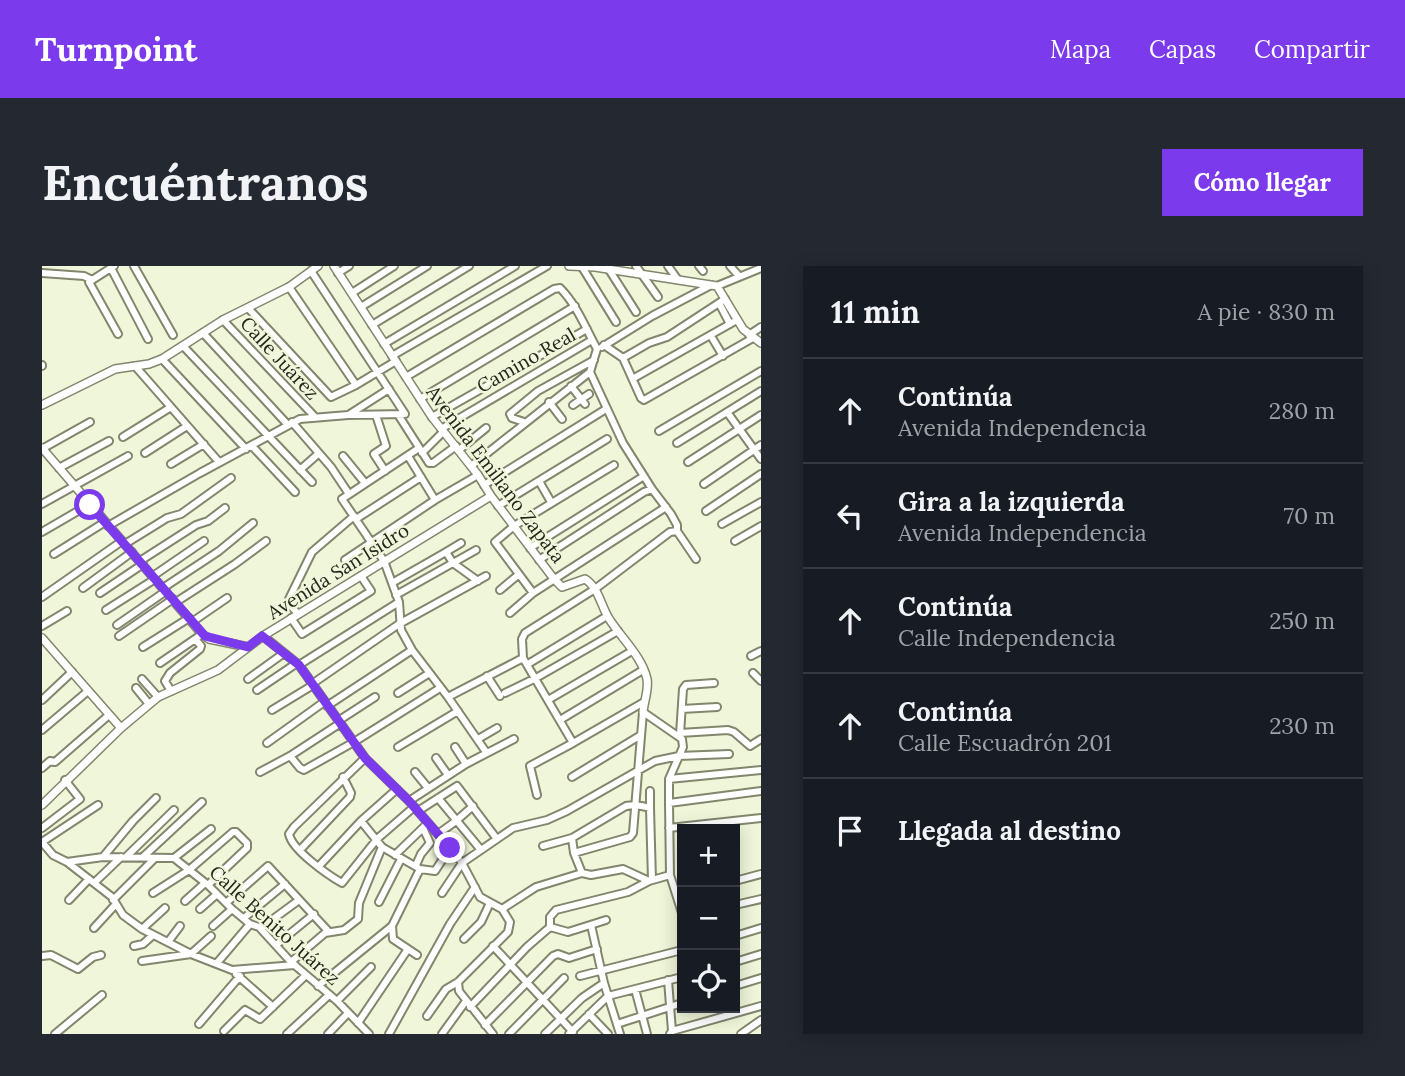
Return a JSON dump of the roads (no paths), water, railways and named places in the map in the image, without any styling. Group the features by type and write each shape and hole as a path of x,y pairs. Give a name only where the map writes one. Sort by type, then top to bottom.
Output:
{"main road":[{"path":"42,405 115,369 162,359 223,320 289,287 318,266"},
{"path":"569,266 608,267 714,286 734,322 761,343"},
{"name":"Avenida Emiliano Zapata","path":"336,269 432,417 554,579 562,587 585,579 595,589"},
{"path":"42,449 202,634 209,639 248,647"},
{"name":"Avenida San Isidro","path":"42,805 65,780 158,696 218,670 262,636 491,496"},
{"path":"595,589 607,616 643,670 647,689 643,712"},
{"path":"42,638 121,728"}],"street":[{"path":"134,266 173,335"},
{"path":"336,269 349,266"},
{"path":"352,293 394,266"},
{"path":"360,307 427,266"},
{"path":"372,325 469,266"},
{"path":"384,344 515,266"},
{"path":"248,308 331,397 378,372 495,295 547,266"},
{"path":"636,266 658,297"},
{"path":"668,266 678,280"},
{"path":"730,266 739,276"},
{"path":"118,334 89,282 112,267 148,339"},
{"path":"582,267 616,322"},
{"path":"608,267 636,312"},
{"path":"471,466 590,372 600,347 652,316 714,286 761,268"},
{"path":"54,554 290,424 315,417 403,416 406,412 311,271"},
{"path":"42,273 84,275 92,280"},
{"path":"487,283 495,295"},
{"path":"289,287 356,385"},
{"path":"406,377 554,289 560,288 575,306 592,340 623,358 641,398 645,400 723,356 761,327"},
{"path":"623,358 649,343 667,337 722,301"},
{"path":"420,399 575,306"},
{"name":"Calle Juárez","path":"223,320 315,417"},
{"path":"634,378 734,322"},
{"path":"432,417 587,329"},
{"path":"203,333 331,467 349,494"},
{"path":"711,336 723,356"},
{"name":"Camino Real","path":"355,517 342,499 421,450 442,430 477,407 592,340"},
{"path":"184,347 312,482"},
{"path":"553,349 561,358"},
{"path":"162,359 296,492"},
{"path":"524,422 512,418 510,414 538,391 594,360"},
{"path":"135,366 219,462"},
{"path":"573,370 580,379"},
{"path":"590,372 623,443 696,559"},
{"path":"659,431 758,373 761,382"},
{"path":"571,386 583,401"},
{"path":"348,415 389,389"},
{"path":"677,443 761,391"},
{"path":"573,405 583,401 589,394"},
{"path":"470,396 477,407"},
{"path":"549,402 562,419"},
{"path":"123,437 171,407"},
{"path":"484,485 606,409"},
{"path":"727,412 761,459"},
{"path":"376,415 386,446 374,454 386,471"},
{"path":"688,462 761,415"},
{"path":"399,416 429,463 486,428"},
{"path":"42,449 90,422"},
{"path":"145,453 187,426"},
{"path":"498,506 607,439"},
{"path":"59,468 109,441"},
{"path":"171,464 204,444"},
{"path":"704,484 761,445"},
{"path":"300,470 318,454"},
{"path":"42,504 128,456"},
{"path":"343,456 365,484"},
{"path":"408,456 435,500"},
{"path":"533,593 495,542 551,502 614,465"},
{"path":"706,511 761,474"},
{"path":"345,560 478,475"},
{"path":"530,548 644,476"},
{"path":"361,576 370,592 302,634 289,599 309,556 355,517 421,477"},
{"path":"42,597 124,542 167,517 181,514 231,478"},
{"path":"539,481 551,502"},
{"path":"539,560 616,509 652,489"},
{"path":"609,498 616,509"},
{"path":"722,524 761,502"},
{"path":"42,532 90,505"},
{"path":"100,593 195,525 208,521 225,508"},
{"path":"510,613 533,593 666,508"},
{"path":"355,517 384,561 397,599 399,624 412,650 486,752"},
{"path":"117,625 253,523"},
{"path":"735,541 761,526"},
{"path":"573,743 526,661 522,639 525,633 595,589 670,532 677,531"},
{"path":"106,610 204,541"},
{"path":"119,636 235,565 266,541"},
{"path":"392,583 461,543"},
{"path":"257,690 476,550"},
{"path":"83,588 132,552"},
{"path":"446,552 453,563 478,580"},
{"path":"500,590 518,575"},
{"path":"272,710 399,624 486,576"},
{"path":"143,647 227,598"},
{"path":"42,626 67,611"},
{"path":"448,697 488,676 526,661 607,616"},
{"path":"488,676 503,694 618,631"},
{"path":"160,663 202,634"},
{"path":"262,636 298,664 365,758 416,809 426,826 430,843 421,854 418,867 391,926 318,986"},
{"path":"171,691 165,681 170,673 201,649 195,639"},
{"path":"267,743 412,650"},
{"path":"548,700 632,651"},
{"path":"751,656 761,651"},
{"path":"248,679 284,653"},
{"path":"560,720 643,670"},
{"path":"42,700 72,672"},
{"path":"753,673 761,681"},
{"path":"398,693 428,674"},
{"path":"142,679 158,696"},
{"path":"677,890 670,875 669,779 683,747 680,735 683,689 686,685 714,683"},
{"path":"136,688 149,704"},
{"path":"290,756 304,770 440,688"},
{"path":"42,730 88,691"},
{"path":"260,772 290,756 375,696"},
{"path":"537,795 530,766 644,702"},
{"path":"682,709 717,707"},
{"path":"398,747 458,711"},
{"path":"574,853 630,837 633,833 643,712 680,735 728,730 750,746 761,739"},
{"path":"42,768 66,752 109,715"},
{"path":"478,739 498,728"},
{"path":"572,776 641,734"},
{"path":"409,801 486,752 514,739"},
{"path":"455,747 466,764"},
{"path":"442,894 462,863 513,828 547,820 567,811 655,761 679,756 729,754"},
{"path":"365,758 343,777 289,834 289,839 300,850 342,883 377,839 416,809 457,786 497,839"},
{"path":"436,758 448,775"},
{"path":"669,779 761,770"},
{"path":"415,772 428,788"},
{"path":"300,850 350,797 351,793 343,777"},
{"path":"42,828 79,799 65,780"},
{"path":"319,866 361,821 397,789"},
{"path":"669,803 761,790"},
{"path":"650,791 651,881"},
{"path":"103,857 156,798"},
{"path":"438,798 481,850"},
{"path":"143,857 202,802"},
{"path":"543,846 572,838 626,806 635,804 650,808"},
{"path":"98,805 42,842 52,855 67,862 91,881 115,902 123,915 142,929 191,954 232,970 273,1007"},
{"path":"438,834 473,806"},
{"path":"69,900 123,857 174,810"},
{"path":"669,828 761,818"},
{"path":"361,821 382,847 418,867 435,872 450,848"},
{"path":"426,826 438,834 462,863 480,897 502,909 510,922 508,932 458,982 446,989 427,1016"},
{"path":"379,902 398,857 426,826"},
{"path":"67,862 103,857 174,858 211,829"},
{"path":"153,893 190,870 236,832 247,843 247,848 185,901"},
{"path":"572,838 574,853 582,873"},
{"path":"232,970 293,964 329,932 344,930 358,919 359,903 382,847"},
{"path":"94,928 155,858"},
{"name":"Calle Benito Juárez","path":"174,858 232,909 261,929 305,976 337,1001 367,1034"},
{"path":"226,904 266,866 270,866 329,932"},
{"path":"502,909 536,887 582,873 591,875 623,869 651,881"},
{"path":"636,875 651,869"},
{"path":"740,880 761,874"},
{"path":"442,1034 468,1004 550,927 550,917 556,910 628,892 670,875"},
{"path":"244,918 285,884"},
{"path":"389,1034 450,924 475,887"},
{"path":"200,909 217,894"},
{"path":"740,904 761,898"},
{"path":"261,929 299,900"},
{"path":"464,939 481,922 490,904"},
{"path":"142,929 165,908"},
{"path":"213,926 232,909"},
{"path":"276,945 314,914"},
{"path":"550,927 568,932 606,920"},
{"path":"216,963 250,923"},
{"path":"591,925 601,972 620,1034"},
{"path":"168,942 180,926"},
{"path":"391,926 393,939 416,954"},
{"path":"740,934 761,928"},
{"path":"134,946 143,944 153,935"},
{"path":"142,961 191,954 211,936"},
{"path":"493,946 544,999 572,1033 608,996 677,977"},
{"path":"358,1023 408,949"},
{"path":"485,1025 527,981 558,954 569,958 597,949"},
{"path":"580,976 677,951"},
{"path":"740,960 761,954"},
{"path":"42,956 51,955 78,969 93,957 101,955"},
{"path":"337,1001 371,967"},
{"path":"199,1024 240,976"},
{"path":"224,1031 245,1010 260,1019 305,976"},
{"path":"509,1034 564,978"},
{"path":"740,984 761,978"},
{"path":"668,980 671,1032 728,1013"},
{"path":"458,982 459,991 493,1034"},
{"path":"545,1034 582,998 604,983"},
{"path":"635,989 648,1034"},
{"path":"55,1034 102,995"},
{"path":"287,1034 329,995"},
{"path":"617,1024 677,1005"},
{"path":"740,1010 761,1006"},
{"path":"328,1034 348,1013"},
{"path":"589,1014 608,1034"},
{"path":"745,1033 761,1020"}]}
